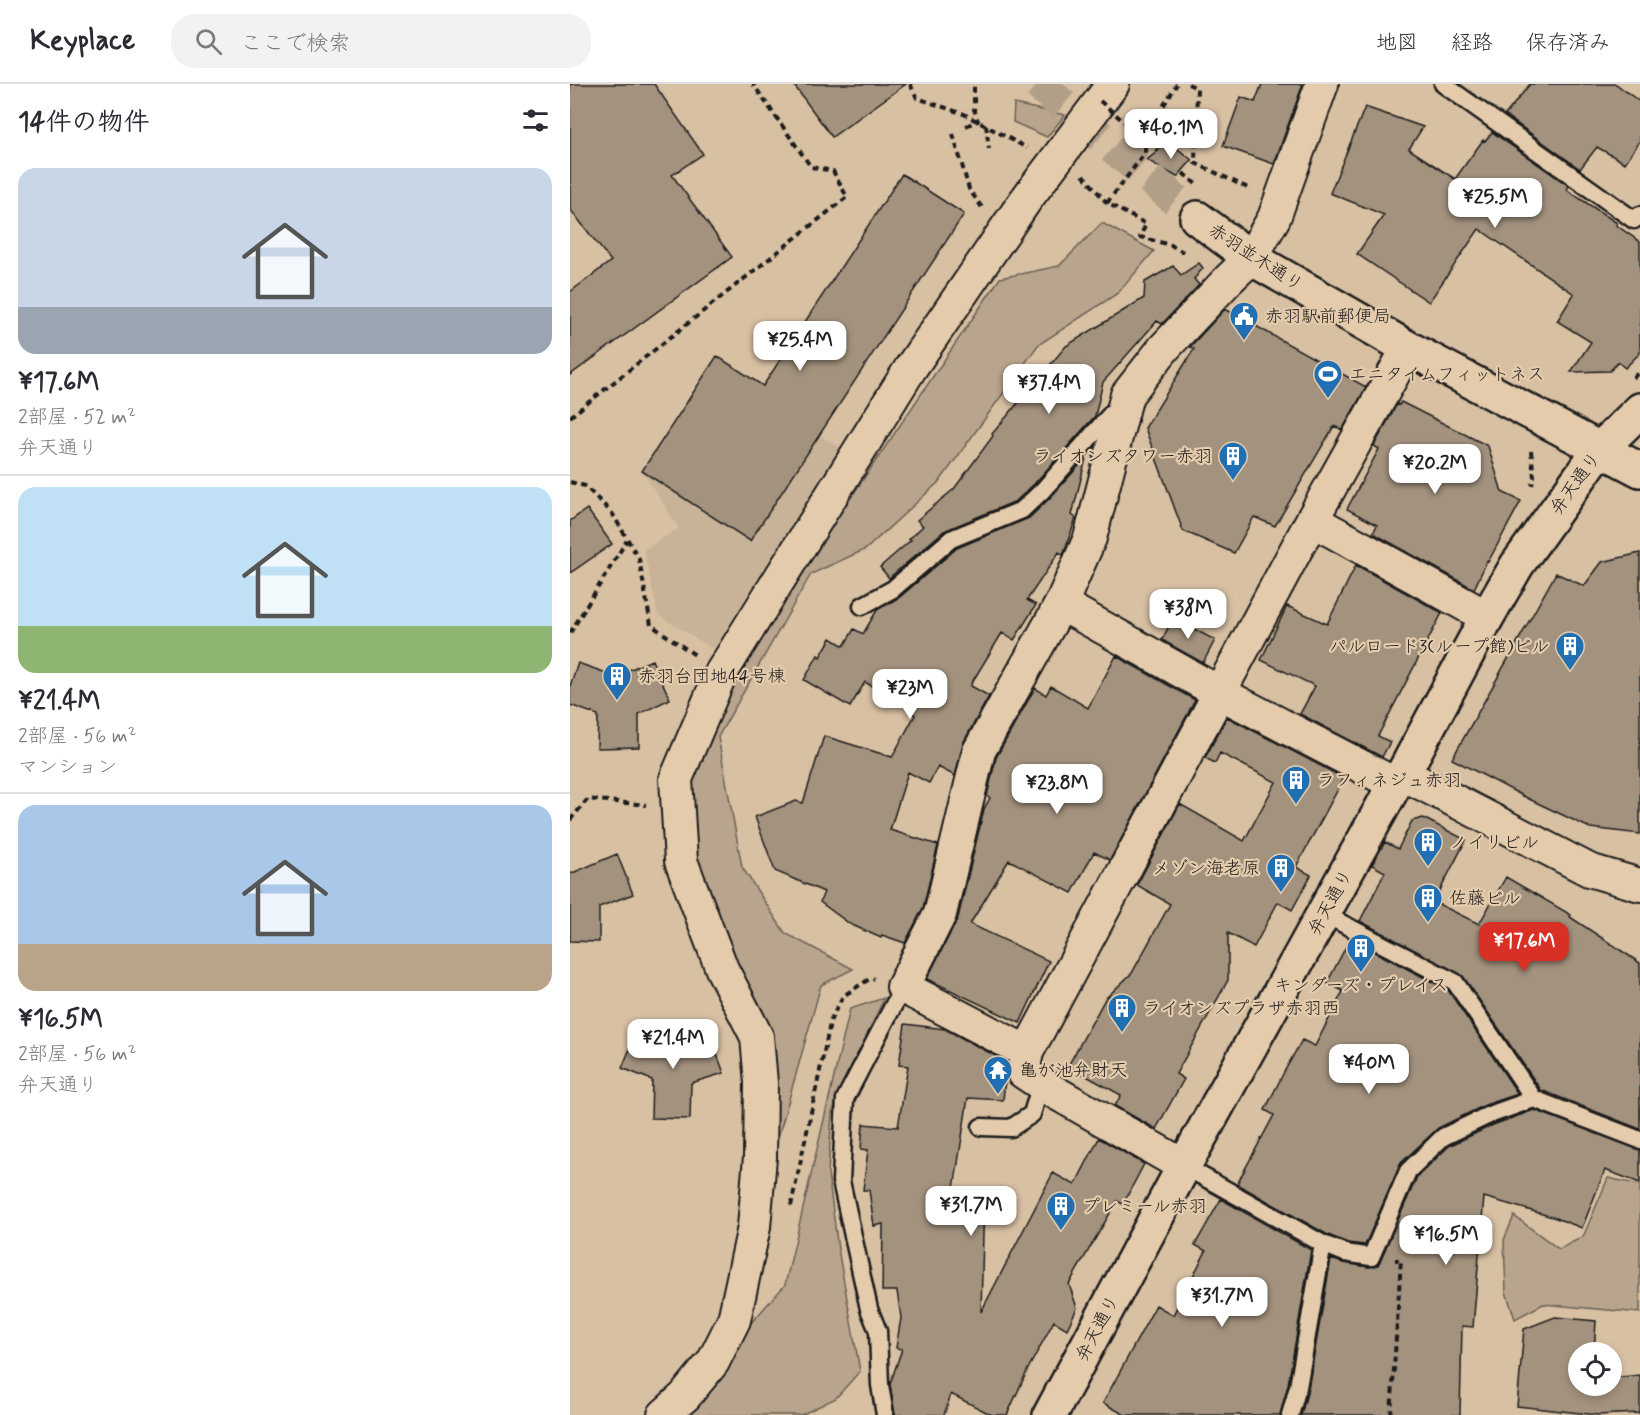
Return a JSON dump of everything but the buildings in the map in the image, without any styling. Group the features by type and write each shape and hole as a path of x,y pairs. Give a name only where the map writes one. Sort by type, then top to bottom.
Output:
{"street":[{"path":"1028,1052 903,987 940,914 979,751 1060,604 1090,538 1127,395 1164,348 1251,258 1274,218 1322,84"},
{"path":"664,1415 685,1396 713,1362 734,1320 754,1227 760,1157 760,1083 757,1038 722,969 681,861 676,779 721,673 910,369 1025,201 1107,92"},
{"name":"赤羽並木通り","path":"1197,218 1251,258 1408,348 1640,470"},
{"path":"1184,1166 1023,1072 1028,1052 1312,520 1408,348"},
{"name":"弁天通り","path":"1056,1412 1184,1166 1517,565 1600,448 1640,410"},
{"path":"1312,520 1487,617"},
{"path":"1060,604 1220,693 1589,870 1637,889"}],"lane":[{"path":"1443,84 1634,220 1640,215"},
{"path":"862,606 893,589 951,539 1022,510 1042,492 1127,395"},
{"path":"1324,914 1455,982 1534,1099 1640,1140"},
{"path":"885,1415 880,1385 878,1331 869,1309 841,1181 845,1099 903,987"},
{"path":"981,1127 1011,1128 1032,1114 1037,1097 1044,1086"},
{"path":"1184,1166 1323,1244 1345,1253 1371,1257 1408,1171 1443,1137 1489,1115 1534,1099"},
{"path":"1290,1415 1298,1387 1323,1244"}],"path":[{"path":"570,417 847,197 833,171 811,167 753,84"},
{"path":"910,84 917,98 964,114 1032,150"},
{"path":"1107,203 1144,153 1146,135 1178,84"},
{"path":"1188,84 1197,88 1195,163 1259,194"},
{"path":"975,86 974,109 978,121"},
{"path":"1107,92 1158,151"},
{"path":"966,126 978,121"},
{"path":"986,124 990,149"},
{"path":"953,134 969,189"},
{"path":"1083,175 1107,203 1146,224 1140,237 1171,245"},
{"path":"1528,445 1533,477 1532,487"},
{"path":"570,482 585,486 612,513 639,559 651,625 721,673"},
{"path":"570,633 627,540"},
{"path":"570,820 588,799 656,806"},
{"path":"790,1209 831,1019 843,996 871,978 903,987"},
{"path":"1390,1415 1401,1260"}],"shaded area":[{"path":"1014,104 1065,115 1047,137 1013,122"},
{"path":"1102,223 1154,251 1118,293 1038,345 940,481 866,549 811,574 718,737 742,867 785,933 853,969 821,985 773,1156 734,964 693,857 686,778 731,674 1000,278 1059,266"},
{"path":"819,435 841,448 713,649 658,615 644,550 679,528 642,471 750,541"},
{"path":"884,998 832,1113 828,1173 838,1249 860,1371 836,1398 801,1415 677,1415 742,1333 785,1285 850,1009"},
{"path":"1608,1178 1640,1185 1640,1313 1543,1304 1515,1319 1506,1292 1504,1240 1514,1216 1559,1249 1583,1237"}],"tunnel":[{"path":"1038,84 1197,218"}],"place":[{"name":"赤羽駅前郵便局","path":"1244,342"},
{"name":"エニタイムフィットネス","path":"1328,400"},
{"name":"ライオンズタワー赤羽","path":"1233,482"},
{"name":"パルロード3(ループ館)ビル","path":"1570,672"},
{"name":"赤羽台団地44号棟","path":"617,702"},
{"name":"ラフィネジュ赤羽","path":"1296,806"},
{"name":"ノイリビル","path":"1428,868"},
{"name":"メゾン海老原","path":"1281,894"},
{"name":"佐藤ビル","path":"1428,924"},
{"name":"キンダーズ・プレイス","path":"1361,974"},
{"name":"ライオンズプラザ赤羽西","path":"1122,1034"},
{"name":"亀が池弁財天","path":"998,1096"},
{"name":"プレミール赤羽","path":"1061,1232"}]}
